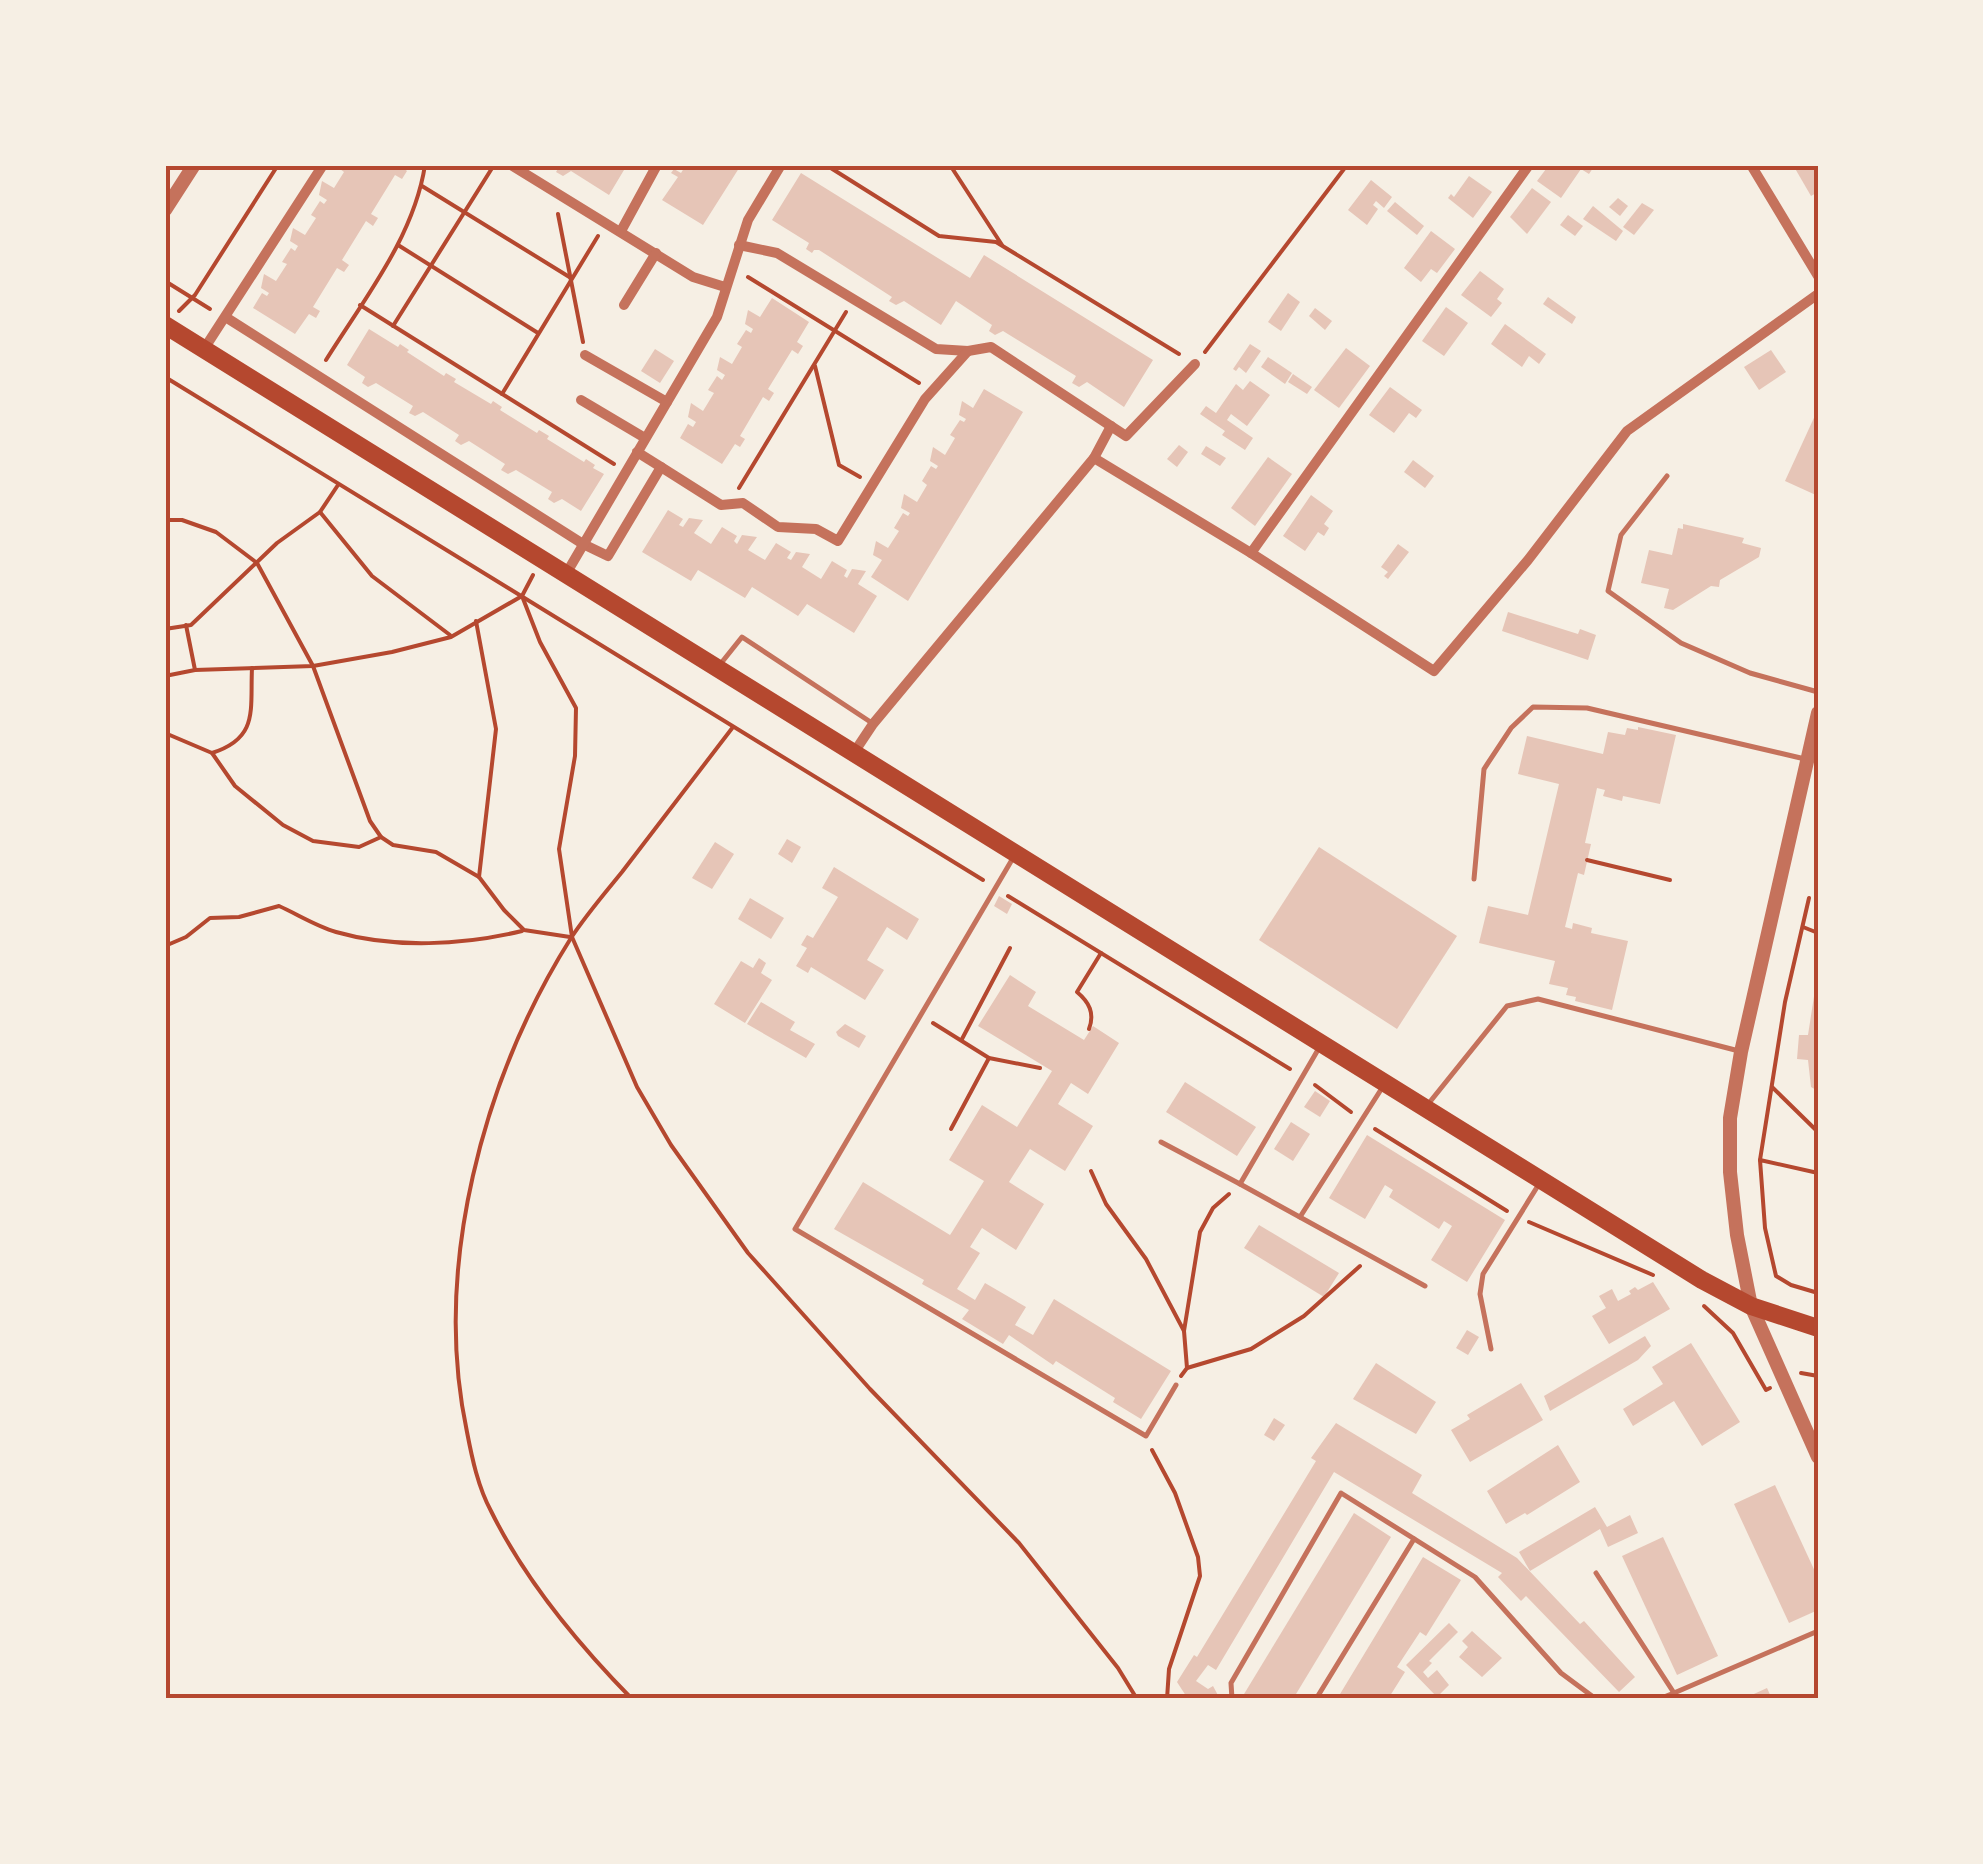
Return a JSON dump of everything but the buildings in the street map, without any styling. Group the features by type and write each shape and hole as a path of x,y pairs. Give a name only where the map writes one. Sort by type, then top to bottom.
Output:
{"main road":[{"path":"166,326 1667,1259 1751,1306 1818,1328"}],"street":[{"path":"165,210 194,165"},
{"path":"204,350 323,165"},
{"path":"511,165 693,277 725,287"},
{"path":"621,231 658,165"},
{"path":"566,574 717,317 748,220 781,165"},
{"path":"1251,552 1529,165"},
{"path":"1751,165 1818,276"},
{"path":"739,245 777,253 936,350 990,347 1126,436 1195,364"},
{"path":"624,305 656,253"},
{"path":"1094,458 1251,552 1434,671 1528,560 1627,431 1818,294"},
{"path":"227,318 583,544 608,556 661,467"},
{"path":"637,452 721,504 743,504 778,527 816,529 838,541 932,391 968,351"},
{"path":"585,355 667,402"},
{"path":"581,400 645,438"},
{"path":"853,754 873,724 1094,458 1111,426"},
{"path":"1818,713 1741,1052 1730,1118 1730,1172 1751,1306 1818,1457"}],"lane":[{"path":"1667,476 1621,535 1608,591 1681,643 1750,673 1818,692"},
{"path":"716,669 742,637 873,724"},
{"path":"1474,880 1484,769 1511,728 1533,706 1587,708 1808,760"},
{"path":"1015,855 794,1229 1146,1436 1176,1385"},
{"path":"1424,1110 1507,1006 1538,999 1741,1052"},
{"path":"1240,1184 1321,1045"},
{"path":"1300,1216 1384,1085"},
{"path":"1161,1142 1426,1286"},
{"path":"1491,1349 1480,1294 1483,1274 1541,1181"},
{"path":"1232,1699 1231,1684 1341,1493 1475,1577 1560,1673 1596,1699"},
{"path":"1316,1699 1414,1539"},
{"path":"1596,1573 1674,1694"},
{"path":"1659,1699 1818,1630"},
{"path":"1579,1699 1586,1692"}],"path":[{"path":"166,326 191,298 278,165"},
{"path":"317,374 398,245 422,186 425,165"},
{"path":"393,326 494,165"},
{"path":"826,165 939,236 996,242 1195,364 1347,165"},
{"path":"950,165 1003,246"},
{"path":"422,186 572,278"},
{"path":"546,186 557,212 585,355"},
{"path":"502,394 606,222"},
{"path":"398,245 538,333"},
{"path":"732,267 932,391"},
{"path":"165,281 227,318"},
{"path":"729,504 853,300"},
{"path":"360,305 626,472"},
{"path":"815,363 839,464 872,484"},
{"path":"165,378 1302,1076 1360,1121 1519,1218 1656,1277"},
{"path":"165,629 190,625 277,543 320,512 338,484"},
{"path":"320,512 372,576 451,637"},
{"path":"165,520 182,520 216,532 257,563 313,666 370,821 381,838 393,845 436,852 478,877 524,930"},
{"path":"165,676 195,670 313,666 392,652 451,637 522,596"},
{"path":"522,596 540,642 576,708 575,756 559,849 572,937 637,1087 671,1145 748,1253 870,1389 1020,1542 1118,1668 1137,1699"},
{"path":"476,622 496,729 478,877"},
{"path":"186,625 195,670"},
{"path":"212,752 234,746 242,738 249,718 252,667"},
{"path":"632,1699 540,1592 490,1510 473,1463 459,1385 456,1268 466,1204 508,1065 572,937 734,727"},
{"path":"165,733 212,752 235,786 283,825 313,841 359,846 381,838"},
{"path":"1587,860 1670,880"},
{"path":"1809,898 1760,1160 1765,1228 1776,1276 1818,1293"},
{"path":"165,946 186,937 210,918 239,917 278,906 331,931 367,940 472,942 524,930 572,937"},
{"path":"1803,927 1818,934"},
{"path":"962,1039 1010,948"},
{"path":"1089,1030 1092,1021 1088,1001 1077,992 1101,953"},
{"path":"920,1016 989,1058 1040,1068"},
{"path":"950,1129 989,1058"},
{"path":"1771,1086 1818,1132"},
{"path":"1760,1160 1818,1173"},
{"path":"1091,1172 1106,1204 1146,1260 1184,1332"},
{"path":"1176,1385 1186,1368 1184,1332 1200,1232 1214,1208 1240,1184"},
{"path":"1186,1368 1251,1349 1347,1281 1370,1256"},
{"path":"1702,1304 1734,1332 1766,1390 1804,1371 1818,1376"},
{"path":"1146,1436 1175,1493 1198,1557 1200,1576 1169,1669 1167,1699"}]}
